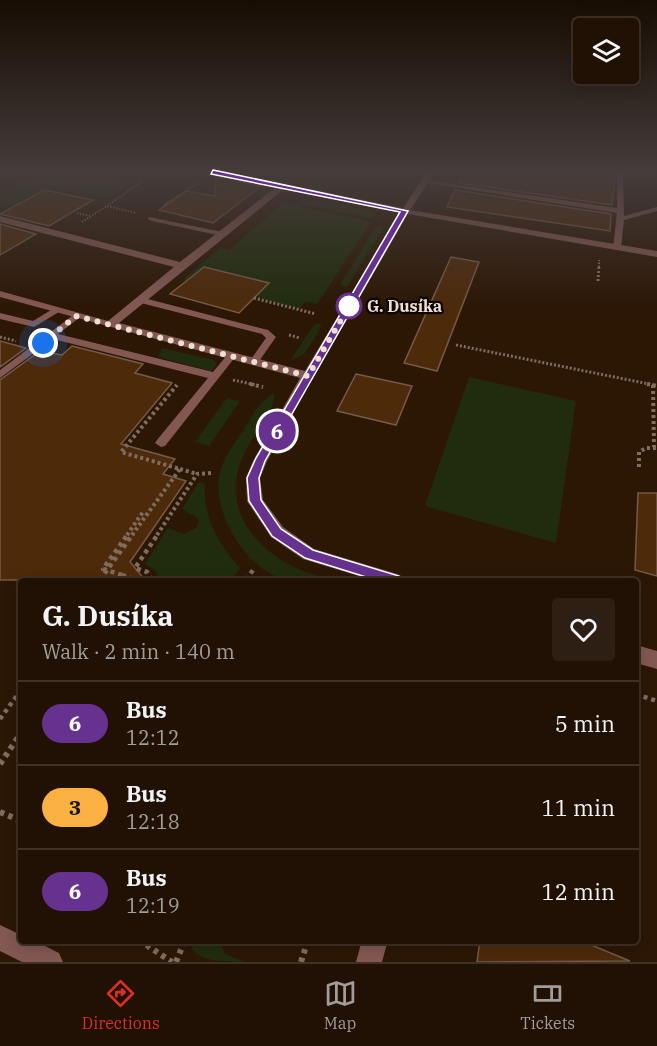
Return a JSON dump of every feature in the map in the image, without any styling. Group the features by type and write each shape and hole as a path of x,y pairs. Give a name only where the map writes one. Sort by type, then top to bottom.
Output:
{"street":[{"path":"111,324 244,217"},
{"path":"387,578 309,554 277,532 255,501 253,478 260,461 308,376 402,217"},
{"path":"439,217 657,254"},
{"path":"0,219 182,266"},
{"path":"0,294 308,376"},
{"path":"639,655 657,660"},
{"path":"0,938 50,962"},
{"path":"369,962 374,944"}],"lane":[{"path":"150,217 222,234"},
{"path":"617,248 620,217"},
{"path":"140,300 265,332 272,337 254,362"},
{"path":"0,316 34,324 56,310"},
{"path":"0,375 76,316"},
{"path":"53,336 215,376"},
{"path":"161,443 231,356"}],"path":[{"path":"77,225 91,217"},
{"path":"254,298 316,314"},
{"path":"456,345 655,385 655,447 639,452 639,467"},
{"path":"189,369 121,452 197,474 211,473"},
{"path":"215,376 263,387"},
{"path":"102,578 180,469"},
{"path":"151,578 147,572 135,568 197,474"},
{"path":"131,578 103,569 143,512"},
{"path":"247,578 253,570"},
{"path":"0,720 18,694"},
{"path":"639,695 657,701"},
{"path":"0,764 18,737"},
{"path":"0,812 18,820"},
{"path":"145,944 174,962 182,944"},
{"path":"301,962 307,944"}],"green space":[{"path":"267,217 347,217 371,222 317,304 305,302 300,309 256,297 268,283 204,267 188,281 183,279 220,248 229,250"},
{"path":"385,225 347,287 340,285 375,228"},
{"path":"319,323 320,330 304,354 290,361 314,325"},
{"path":"162,348 213,360 217,363 211,371 158,357"},
{"path":"469,377 576,401 556,543 425,506"},
{"path":"274,393 269,414 248,446 240,465 236,483 237,500 242,517 250,532 277,557 299,569 327,578 281,578 272,575 246,553 226,521 218,488 220,472 229,451 264,400"},
{"path":"227,398 240,401 209,446 195,442"},
{"path":"199,482 205,484 207,508 213,529 240,568 232,578 158,578 156,571 145,564 168,528 184,534 196,528 199,522 196,517 182,509"},
{"path":"191,944 221,944 225,954 245,962 219,961 202,957 192,948"}],"building":[{"path":"12,217 64,217 49,226"},
{"path":"188,217 221,217 213,223"},
{"path":"514,217 611,217 610,231"},
{"path":"0,224 36,234 0,255"},
{"path":"451,257 479,262 437,371 404,363"},
{"path":"204,267 269,283 239,313 170,294"},
{"path":"0,341 26,348 0,367"},
{"path":"72,346 143,364 135,373 172,383 121,444 175,459 163,474 186,481 130,562 143,578 0,580 0,380 40,351 62,355"},
{"path":"356,374 412,386 396,425 337,411"},
{"path":"638,493 657,493 657,576 635,570"},
{"path":"479,944 589,944 630,961 477,962"}],"bus line":[{"name":"6","path":"388,578 309,554 277,532 264,518 255,501 253,478 260,461 308,376 402,217"}],"place":[{"name":"G. Dusíka","path":"349,306"}],"route":[{"path":"43,343 76,316 308,376 354,298 349,306"}]}
